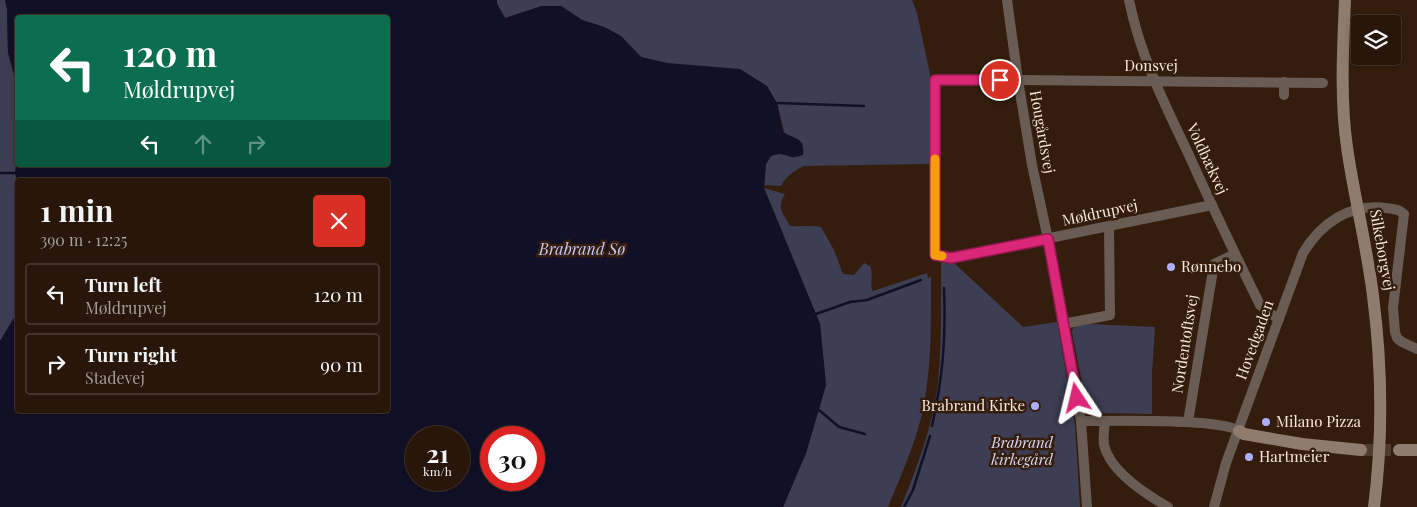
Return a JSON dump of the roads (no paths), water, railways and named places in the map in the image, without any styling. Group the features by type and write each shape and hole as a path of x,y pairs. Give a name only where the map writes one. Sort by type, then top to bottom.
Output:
{"main road":[{"name":"Silkeborgvej","path":"1345,0 1343,77 1346,147 1373,296 1379,376 1380,441 1374,507"},
{"path":"1239,431 1244,434 1288,442 1361,450"},
{"path":"1399,450 1417,450"}],"street":[{"name":"Hougårdsvej","path":"1007,0 1032,165 1048,239 1081,420 1087,507"},
{"name":"Voldbækvej","path":"1129,0 1139,39 1154,81 1235,254 1260,305 1279,319"},
{"name":"Møldrupvej","path":"1000,80 935,80 935,255 951,258 1212,205"},
{"name":"Donsvej","path":"1018,80 1323,83"},
{"path":"1284,82 1284,94"},
{"name":"Hovedgaden","path":"1214,507 1226,463 1303,253 1310,241 1336,217 1376,207 1399,210 1404,214 1393,308 1395,332 1397,338 1402,342 1417,349"},
{"path":"1064,324 1110,315 1109,226"},
{"name":"Nordentoftsvej","path":"1188,422 1214,264 1235,254"},
{"path":"1081,420 1105,422 1188,422 1234,427 1239,431"},
{"path":"1105,422 1104,444 1110,457 1131,482 1145,494 1168,507"}],"water":[{"name":"Brabrand Sø","path":"5,0 497,0 497,4 505,18 542,6 561,6 582,20 604,27 621,36 641,57 667,63 740,69 767,86 777,103 783,132 799,140 803,145 803,155 798,157 780,154 771,156 766,164 764,188 820,324 826,385 806,453 783,507 0,507 0,341 15,316 15,413 390,413 390,178 16,178 15,173 16,167 390,167 390,15 15,15 15,78 8,53"}],"waterway":[{"path":"777,103 864,106"},
{"path":"0,173 15,173"},
{"path":"816,314 850,302 867,300 921,280"},
{"path":"932,426 943,357 945,323 944,288"},
{"path":"819,410 839,427 865,434"},
{"path":"904,507 913,490 930,436"}],"tunnel":[{"path":"1361,450 1399,450"}],"place":[{"name":"Rønnebo","path":"1171,267"},
{"name":"Brabrand Kirke","path":"1035,406"},
{"name":"Milano Pizza","path":"1266,422"},
{"name":"Hartmeier","path":"1249,457"}],"park label":[{"name":"Brabrand kirkegård","path":"1022,452"}]}
